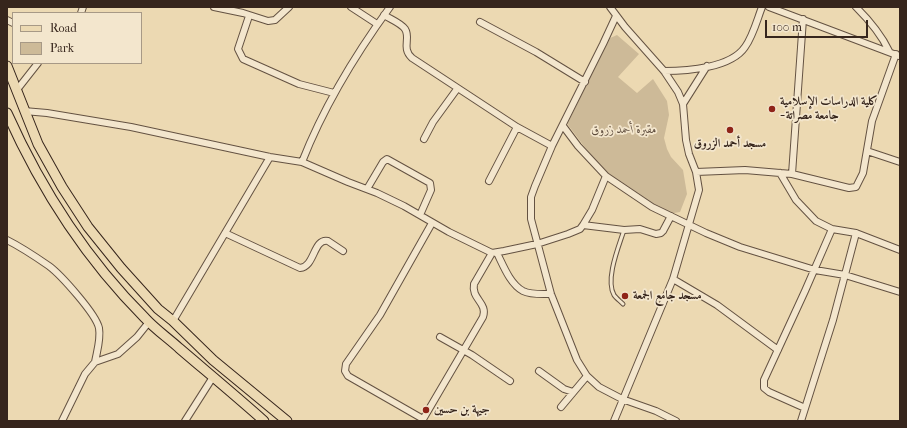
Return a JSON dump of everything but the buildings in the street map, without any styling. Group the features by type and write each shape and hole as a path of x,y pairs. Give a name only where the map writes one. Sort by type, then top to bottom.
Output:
{"main road":[{"path":"7,66 38,144 62,187 88,227 121,268 158,308 212,360 287,421"},
{"path":"7,113 19,141 63,218 116,288 149,322 264,421"}],"street":[{"path":"216,7 232,9 249,16 268,21 275,20 289,7"},
{"path":"351,7 378,24"},
{"path":"302,162 334,93 390,7"},
{"path":"610,7 616,16 664,71 676,88 683,104 686,140 689,154 696,172 699,190 674,279 614,421"},
{"path":"664,71 677,71 707,66 730,60 744,49 749,41 762,7"},
{"path":"696,172 745,170 792,174 849,188 855,187 858,184 863,173 872,121 898,55 769,7"},
{"path":"856,7 873,23 889,51"},
{"path":"384,15 405,28 407,33 407,50 409,55 517,127 552,146"},
{"path":"249,16 238,49 243,58 299,84 334,93"},
{"path":"616,16 585,82 552,146 531,197 531,219 551,294 577,360 587,376 599,387 622,399 656,411 676,421"},
{"path":"792,174 803,19"},
{"path":"480,22 536,52 585,82"},
{"path":"16,91 37,64"},
{"path":"683,104 707,66"},
{"path":"424,139 433,122 458,89"},
{"path":"24,110 131,127 270,157 302,162 404,206 432,223 494,253 511,280 523,291 534,294 551,294"},
{"path":"563,126 578,146 606,176 652,207 740,247 815,270 845,275 900,292"},
{"path":"489,181 517,127"},
{"path":"867,151 900,162"},
{"path":"173,322 270,157"},
{"path":"367,189 383,162 387,159 430,183 431,190 420,216"},
{"path":"780,173 796,200 816,221 832,229 856,233 900,250"},
{"path":"432,223 380,315 346,364 345,371 348,376 423,420 485,312 474,294 473,288 474,284 494,253 537,244 576,231 583,225 592,210 606,176"},
{"path":"583,225 624,230 640,229 654,234 659,234 663,231 671,216"},
{"path":"804,408 769,392 764,388 764,380 815,270 832,229"},
{"path":"225,233 300,268 304,268 308,265 319,245 325,240 343,251"},
{"path":"801,421 832,320 856,233"},
{"path":"7,240 50,267 90,311 96,319 99,328 99,339 95,362 85,374 62,421"},
{"path":"674,279 717,305 778,350"},
{"path":"95,362 118,354 138,337 149,322"},
{"path":"440,337 472,355 510,380"},
{"path":"539,371 564,389 573,392"},
{"path":"561,408 587,376"},
{"path":"185,421 213,377"}],"lane":[{"path":"623,304 614,296 611,285 612,275 624,230"}],"green space":[{"name":"مقبرة أحمد زروق","path":"617,35 639,54 618,77 637,93 653,79 667,101 669,115 664,138 671,157 683,170 687,194 680,212 674,213 651,205 602,170 568,125 608,39"}],"place":[{"name":"كلية الدراسات الإسلامية - جامعة مصراتة","path":"772,109"},
{"name":"مسجد أحمد الزروق","path":"730,130"},
{"name":"مسجد جامع الجمعة","path":"625,296"},
{"name":"جيهة بن حسين","path":"426,410"}]}
